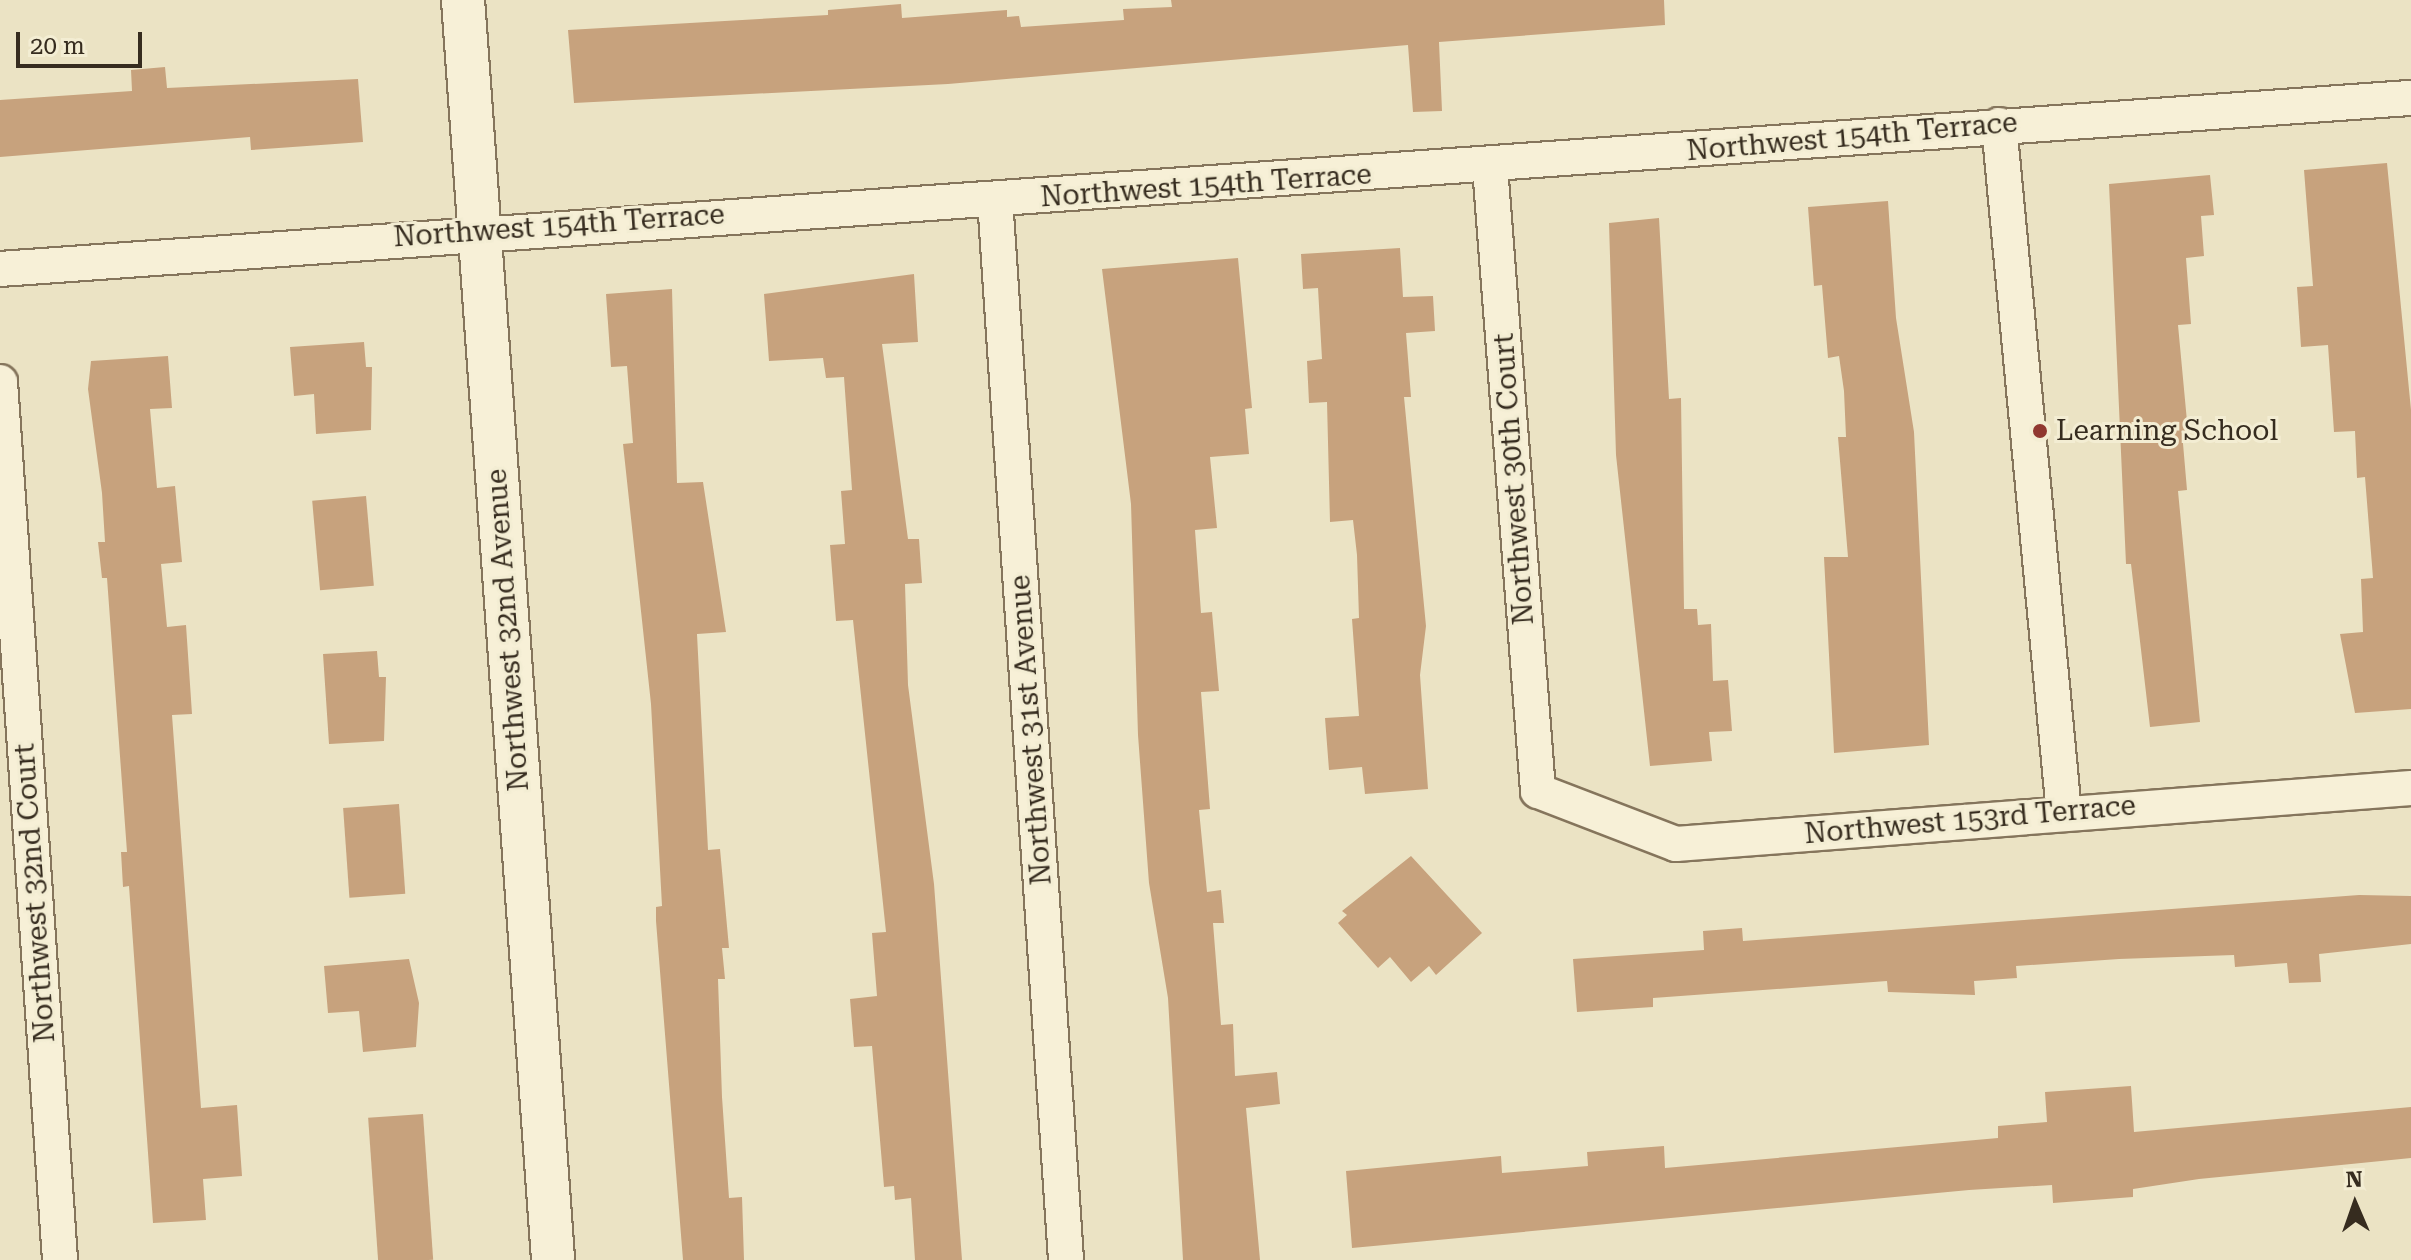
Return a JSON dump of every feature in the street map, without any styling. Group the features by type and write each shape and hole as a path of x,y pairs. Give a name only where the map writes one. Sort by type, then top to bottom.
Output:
{"street":[{"name":"Northwest 32nd Avenue","path":"463,0 553,1260"},
{"name":"Northwest 154th Terrace","path":"0,269 479,230 1490,167 1999,125 2411,98"},
{"path":"1999,125 2064,812"},
{"name":"Northwest 30th Court","path":"1490,167 1538,791"},
{"name":"Northwest 31st Avenue","path":"995,199 1066,1260"},
{"name":"Northwest 32nd Court","path":"0,382 60,1260"},
{"name":"Northwest 153rd Terrace","path":"1538,791 1676,844 2064,812 2411,788"}],"building":[{"path":"1171,0 1664,0 1665,25 1439,42 1442,111 1413,112 1408,45 948,84 574,103 568,30 828,15 828,10 901,4 902,18 1007,10 1007,17 1019,16 1021,27 1124,20 1123,9 1172,7"},
{"path":"165,67 167,88 358,79 363,142 251,150 250,137 0,157 0,100 132,91 131,70"},
{"path":"2387,163 2411,410 2411,709 2355,713 2340,634 2363,632 2361,579 2373,578 2365,477 2357,478 2355,431 2334,432 2328,345 2301,347 2297,287 2313,286 2304,170"},
{"path":"2210,175 2214,215 2201,216 2204,256 2186,258 2191,324 2178,325 2188,432 2182,432 2187,490 2178,491 2200,722 2150,727 2131,564 2126,564 2109,184"},
{"path":"1888,201 1896,318 1914,432 1929,745 1834,753 1824,557 1848,557 1838,437 1846,437 1844,391 1839,356 1828,358 1822,285 1814,286 1808,207"},
{"path":"1659,218 1669,399 1681,398 1684,609 1697,609 1698,625 1711,624 1713,681 1728,680 1732,731 1709,732 1712,761 1650,766 1616,455 1609,223"},
{"path":"1400,248 1403,297 1433,296 1435,331 1406,333 1411,397 1404,397 1426,626 1420,675 1428,789 1365,794 1362,767 1329,770 1325,718 1359,716 1352,619 1359,618 1357,555 1353,520 1330,522 1327,402 1309,403 1307,361 1322,359 1318,288 1303,289 1301,254"},
{"path":"1238,258 1252,408 1245,409 1249,454 1210,457 1217,528 1195,530 1201,613 1212,612 1219,691 1201,692 1210,809 1199,810 1207,892 1221,890 1224,923 1213,923 1221,1025 1233,1024 1235,1076 1277,1072 1280,1104 1246,1108 1260,1260 1183,1260 1168,998 1149,883 1138,735 1131,504 1102,269"},
{"path":"914,274 918,342 882,344 908,539 919,539 922,583 905,584 908,685 934,884 962,1260 915,1260 911,1198 895,1200 894,1186 884,1187 872,1046 854,1047 850,999 877,996 872,933 886,932 853,620 836,621 830,545 845,544 841,491 852,490 844,377 826,378 823,358 769,361 764,294"},
{"path":"672,289 677,483 703,482 726,632 697,634 708,850 720,849 729,948 722,948 725,979 718,979 729,1198 742,1197 744,1260 683,1260 656,921 656,907 662,906 651,704 623,444 633,443 627,366 611,367 606,294"},
{"path":"364,342 366,367 372,367 371,430 316,434 314,394 294,396 290,347"},
{"path":"168,356 172,408 150,409 157,488 175,486 182,562 161,564 167,627 186,625 192,714 172,715 201,1108 237,1105 242,1176 203,1179 206,1220 153,1223 129,886 123,887 121,852 127,852 107,578 102,578 98,542 105,542 102,493 88,389 91,361"},
{"path":"366,496 374,586 320,590 312,501"},
{"path":"377,651 379,677 386,677 384,741 329,744 323,654"},
{"path":"399,804 405,894 349,898 343,808"},
{"path":"1411,856 1482,933 1436,975 1429,966 1411,982 1390,957 1378,968 1338,923 1347,915 1342,911"},
{"path":"2359,895 2411,896 2411,944 2319,954 2321,982 2289,983 2287,963 2235,967 2234,955 2119,959 2016,966 2017,978 1974,981 1975,995 1888,992 1887,981 1653,998 1653,1007 1577,1012 1573,959 1704,950 1703,931 1742,928 1743,941"},
{"path":"409,959 419,1003 416,1047 363,1052 359,1011 328,1013 324,966"},
{"path":"2131,1086 2134,1132 2411,1107 2411,1158 2199,1179 2133,1189 2133,1197 2053,1203 2052,1185 1969,1190 1352,1248 1346,1171 1501,1156 1502,1173 1588,1166 1587,1152 1664,1146 1665,1168 1998,1138 1998,1126 2047,1122 2045,1092"},
{"path":"423,1114 433,1260 378,1260 368,1118"}],"place":[{"name":"Learning School","path":"2040,431"}]}
